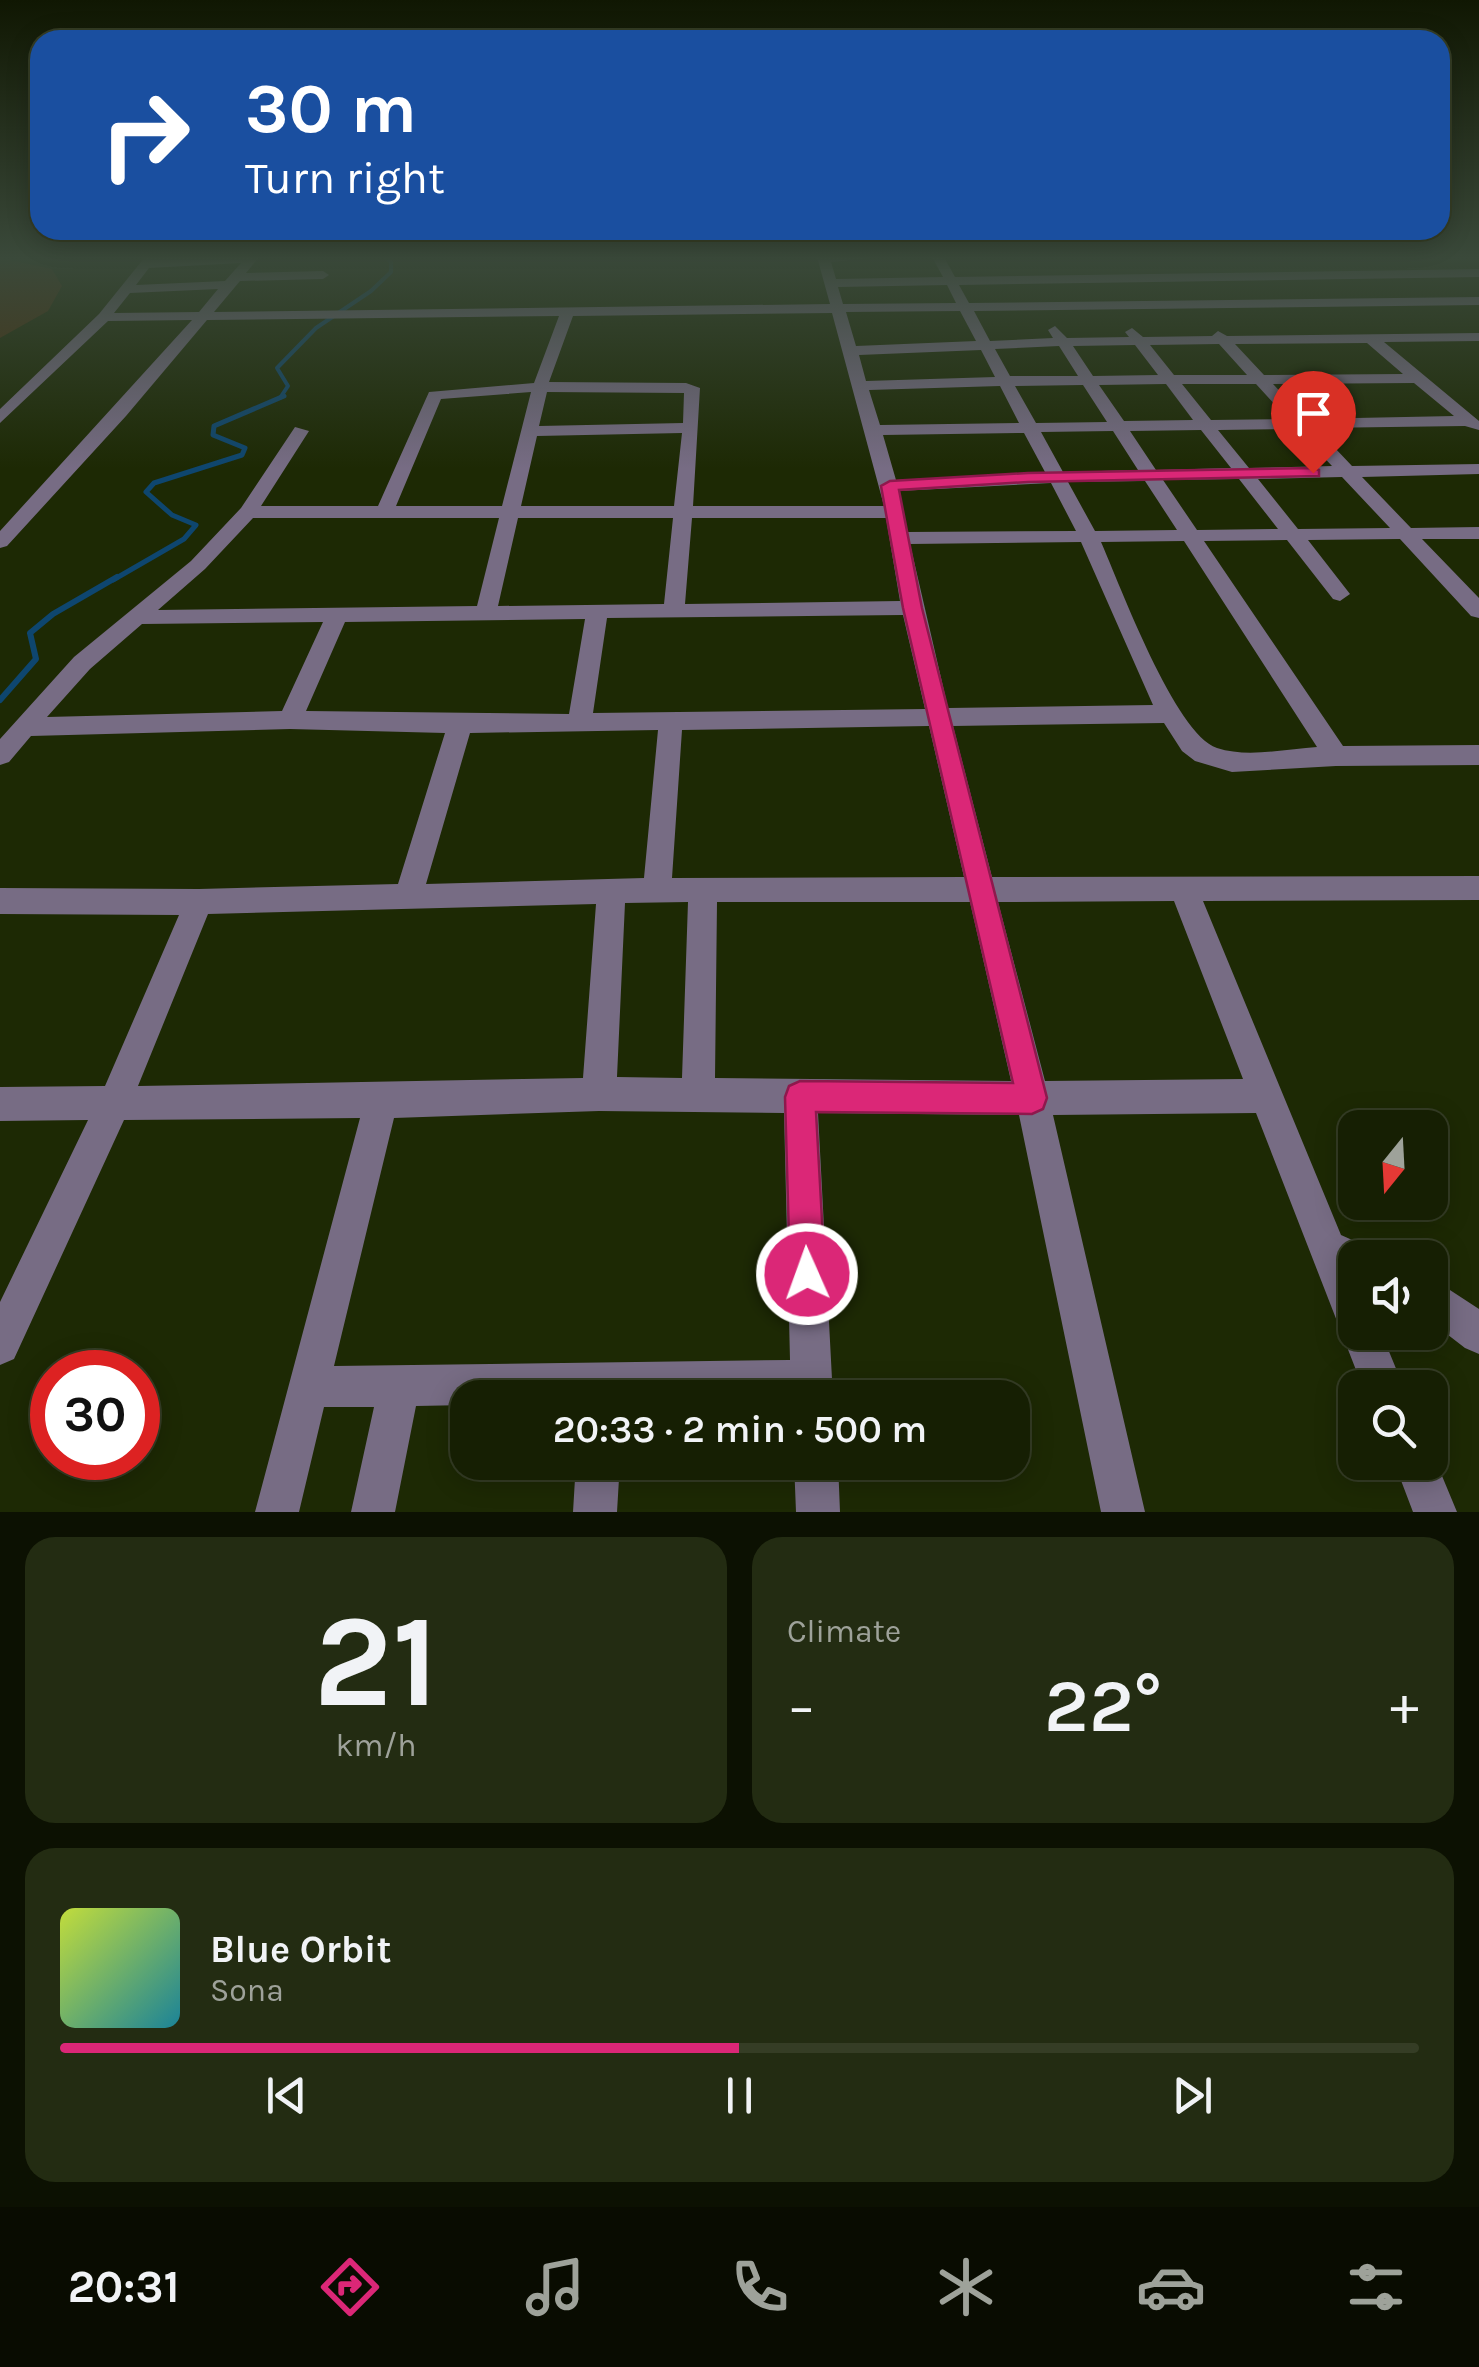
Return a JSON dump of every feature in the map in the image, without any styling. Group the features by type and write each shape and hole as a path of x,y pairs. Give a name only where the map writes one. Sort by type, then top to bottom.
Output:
{"street":[{"path":"0,418 93,328"},
{"path":"0,542 120,413 190,328"},
{"path":"486,610 540,387 561,328"},
{"path":"843,328 895,512 912,608 1032,1098 1123,1512"},
{"path":"978,328 1088,535 1156,693 1191,744 1204,754 1232,762 1336,756 1479,756"},
{"path":"1054,328 1336,756"},
{"path":"1128,328 1340,594"},
{"path":"1211,328 1479,610"},
{"path":"1358,328 1474,425"},
{"path":"1436,328 1450,338"},
{"path":"850,351 1064,342 1479,337"},
{"path":"860,386 1418,378"},
{"path":"385,511 435,395 540,387 686,388 694,391 674,609"},
{"path":"875,430 1120,424 1474,425"},
{"path":"529,431 690,428"},
{"path":"0,755 82,664 198,566 248,512 301,431"},
{"path":"895,512 1058,477 1479,469"},
{"path":"0,512 28,511"},
{"path":"248,512 895,512 1088,535 1479,532"},
{"path":"135,618 486,610 912,608"},
{"path":"580,719 597,612"},
{"path":"290,720 338,613"},
{"path":"26,727 290,720 460,724 580,719 1169,714"},
{"path":"657,890 671,718"},
{"path":"408,898 460,724"},
{"path":"0,900 199,902 657,890 1479,888"},
{"path":"1184,890 1264,1096 1338,1248"},
{"path":"698,1094 703,891"},
{"path":"599,1094 611,894"},
{"path":"0,1345 114,1104 199,902"},
{"path":"0,1104 381,1101 599,1094 1264,1096"},
{"path":"800,1097 812,1380"},
{"path":"277,1512 381,1101"},
{"path":"1448,1310 1479,1334"},
{"path":"374,1512 399,1385"},
{"path":"310,1387 450,1386"},
{"path":"595,1512 597,1480"},
{"path":"817,1480 818,1512"},
{"path":"1422,1480 1435,1512"}],"shaded area":[{"path":"0,328 19,328 0,338"}],"waterway":[{"path":"280,398 288,386 277,368 317,328"},
{"path":"280,398 284,396"},
{"path":"113,580 184,539 196,525 172,515 146,492 154,483 242,455 245,448 213,435 214,426 280,398"},
{"path":"0,700 36,659 30,633 53,614 117,577"}],"route":[{"path":"807,1274 800,1097 1032,1098 912,608 890,486 1028,478 1313,473"}]}
